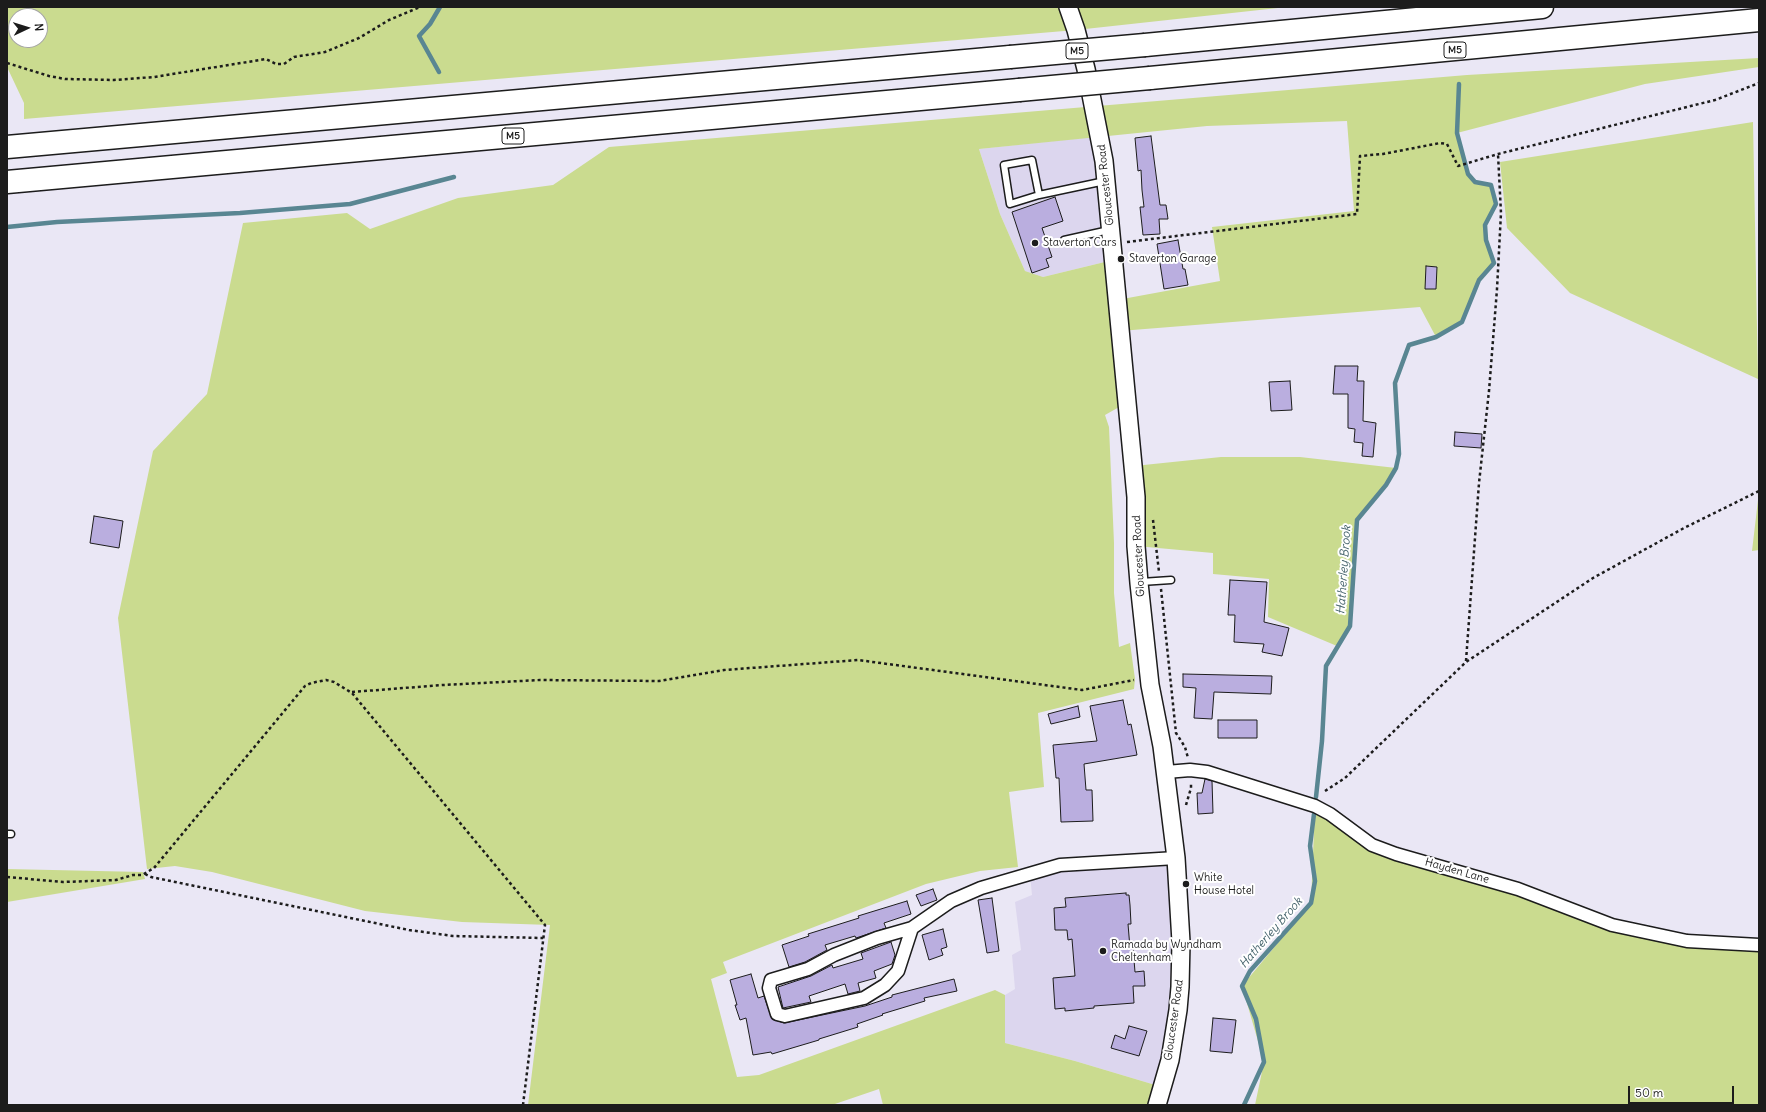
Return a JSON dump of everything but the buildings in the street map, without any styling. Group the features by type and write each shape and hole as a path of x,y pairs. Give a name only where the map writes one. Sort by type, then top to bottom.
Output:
{"highway":[{"name":"M5","path":"7,148 1145,45 1542,7"},
{"name":"M5","path":"7,182 1150,78 1759,20"}],"main road":[{"name":"Gloucester Road","path":"1068,7 1076,30 1088,76 1100,136 1106,181 1136,497 1138,583 1149,677 1166,772 1176,858 1181,942 1180,987 1172,1048 1157,1105"}],"street":[{"name":"Hayden Lane","path":"1166,772 1190,770 1207,772 1315,806 1330,814 1372,845 1396,854 1518,889 1612,925 1687,941 1759,945"},
{"path":"912,928 898,971 885,985 864,998 785,1016 777,1014 769,988 771,980 808,969 834,955 877,938 912,928 951,901 981,888 1060,865 1176,858"}],"lane":[{"path":"1039,195 1032,160 1004,165 1010,204 1039,195 1106,181"},
{"path":"1064,240 1112,236"},
{"path":"1138,583 1171,580"}],"path":[{"path":"7,63 49,76 65,79 106,80 154,78 266,59 276,64 284,64 294,57 325,52 359,38 389,20 420,7"},
{"path":"1112,236 1357,214 1360,156 1383,154 1440,143 1447,144 1459,166 1498,154 1715,100 1759,83"},
{"path":"1466,662 1479,483 1490,391 1497,290 1501,213 1498,154"},
{"path":"1325,791 1346,778 1466,662 1593,578 1684,528 1759,491"},
{"path":"1153,519 1176,733 1185,747 1190,770 1191,788 1185,809"},
{"path":"352,692 540,680 659,681 724,670 858,660 1082,690 1149,677"},
{"path":"7,877 64,882 116,880 145,874 154,868 305,686 311,683 326,680 352,692 545,925 523,1105"},
{"path":"145,874 151,877 409,930 453,936 543,938"}],"shaded area":[{"path":"1100,136 1113,260 1043,277 1025,271 1000,214 979,149"},
{"path":"1176,858 1181,942 1162,1087 1075,1061 1005,1043 1005,995 1015,989 1012,955 1021,950 1015,902 1032,895 1030,874"}],"green space":[{"path":"7,7 1287,7 1076,30 24,119 24,103 7,67"},
{"path":"1759,58 1759,67 1645,84 1457,133 1468,174 1475,182 1491,185 1496,204 1485,225 1486,240 1494,263 1479,280 1462,322 1436,337 1420,307 1120,331 1128,402 1105,415 1109,427 1114,543 1114,593 1119,647 1130,643 1135,679 1134,689 1038,713 1044,787 1009,792 1018,867 980,871 926,884 723,962 727,973 711,979 737,1077 759,1075 995,990 1005,995 1005,1043 1075,1061 1162,1087 1157,1105 883,1105 879,1089 832,1105 528,1105 550,925 462,922 365,911 212,872 175,866 147,869 118,618 153,451 207,394 243,223 347,213 370,229 458,198 553,185 609,147 1467,75","holes":["1347,121 1354,211 1212,227 1220,281 1117,300 1113,260 1043,277 1025,271 1000,214 979,149 1207,126"]},
{"path":"1753,122 1758,379 1570,293 1507,228 1500,162"},
{"path":"1221,457 1300,457 1396,468 1386,485 1357,520 1350,626 1337,646 1268,617 1269,579 1213,574 1213,553 1136,546 1134,466"},
{"path":"1758,500 1759,550 1752,551"},
{"path":"1315,806 1372,845 1612,925 1759,945 1759,1105 1255,1105 1264,1062 1242,986 1311,903"},
{"path":"7,869 143,872 145,879 7,902"}],"waterway":[{"path":"439,72 419,36 430,24 440,7"},
{"name":"Hatherley Brook","path":"1316,797 1322,741 1326,666 1350,626 1357,520 1386,485 1396,468 1399,454 1395,383 1409,345 1436,337 1462,322 1479,280 1494,263 1486,240 1485,225 1496,204 1491,185 1475,182 1468,174 1457,133 1459,84"},
{"path":"7,227 57,222 240,213 350,204 454,177"},
{"name":"Hatherley Brook","path":"1244,1105 1264,1062 1256,1019 1242,986 1250,971 1311,903 1315,881 1310,846 1314,814"}],"place":[{"name":"Staverton Cars","path":"1035,243"},
{"name":"Staverton Garage","path":"1121,259"},
{"name":"White House Hotel","path":"1186,884"},
{"name":"Ramada by Wyndham Cheltenham","path":"1103,951"}]}
